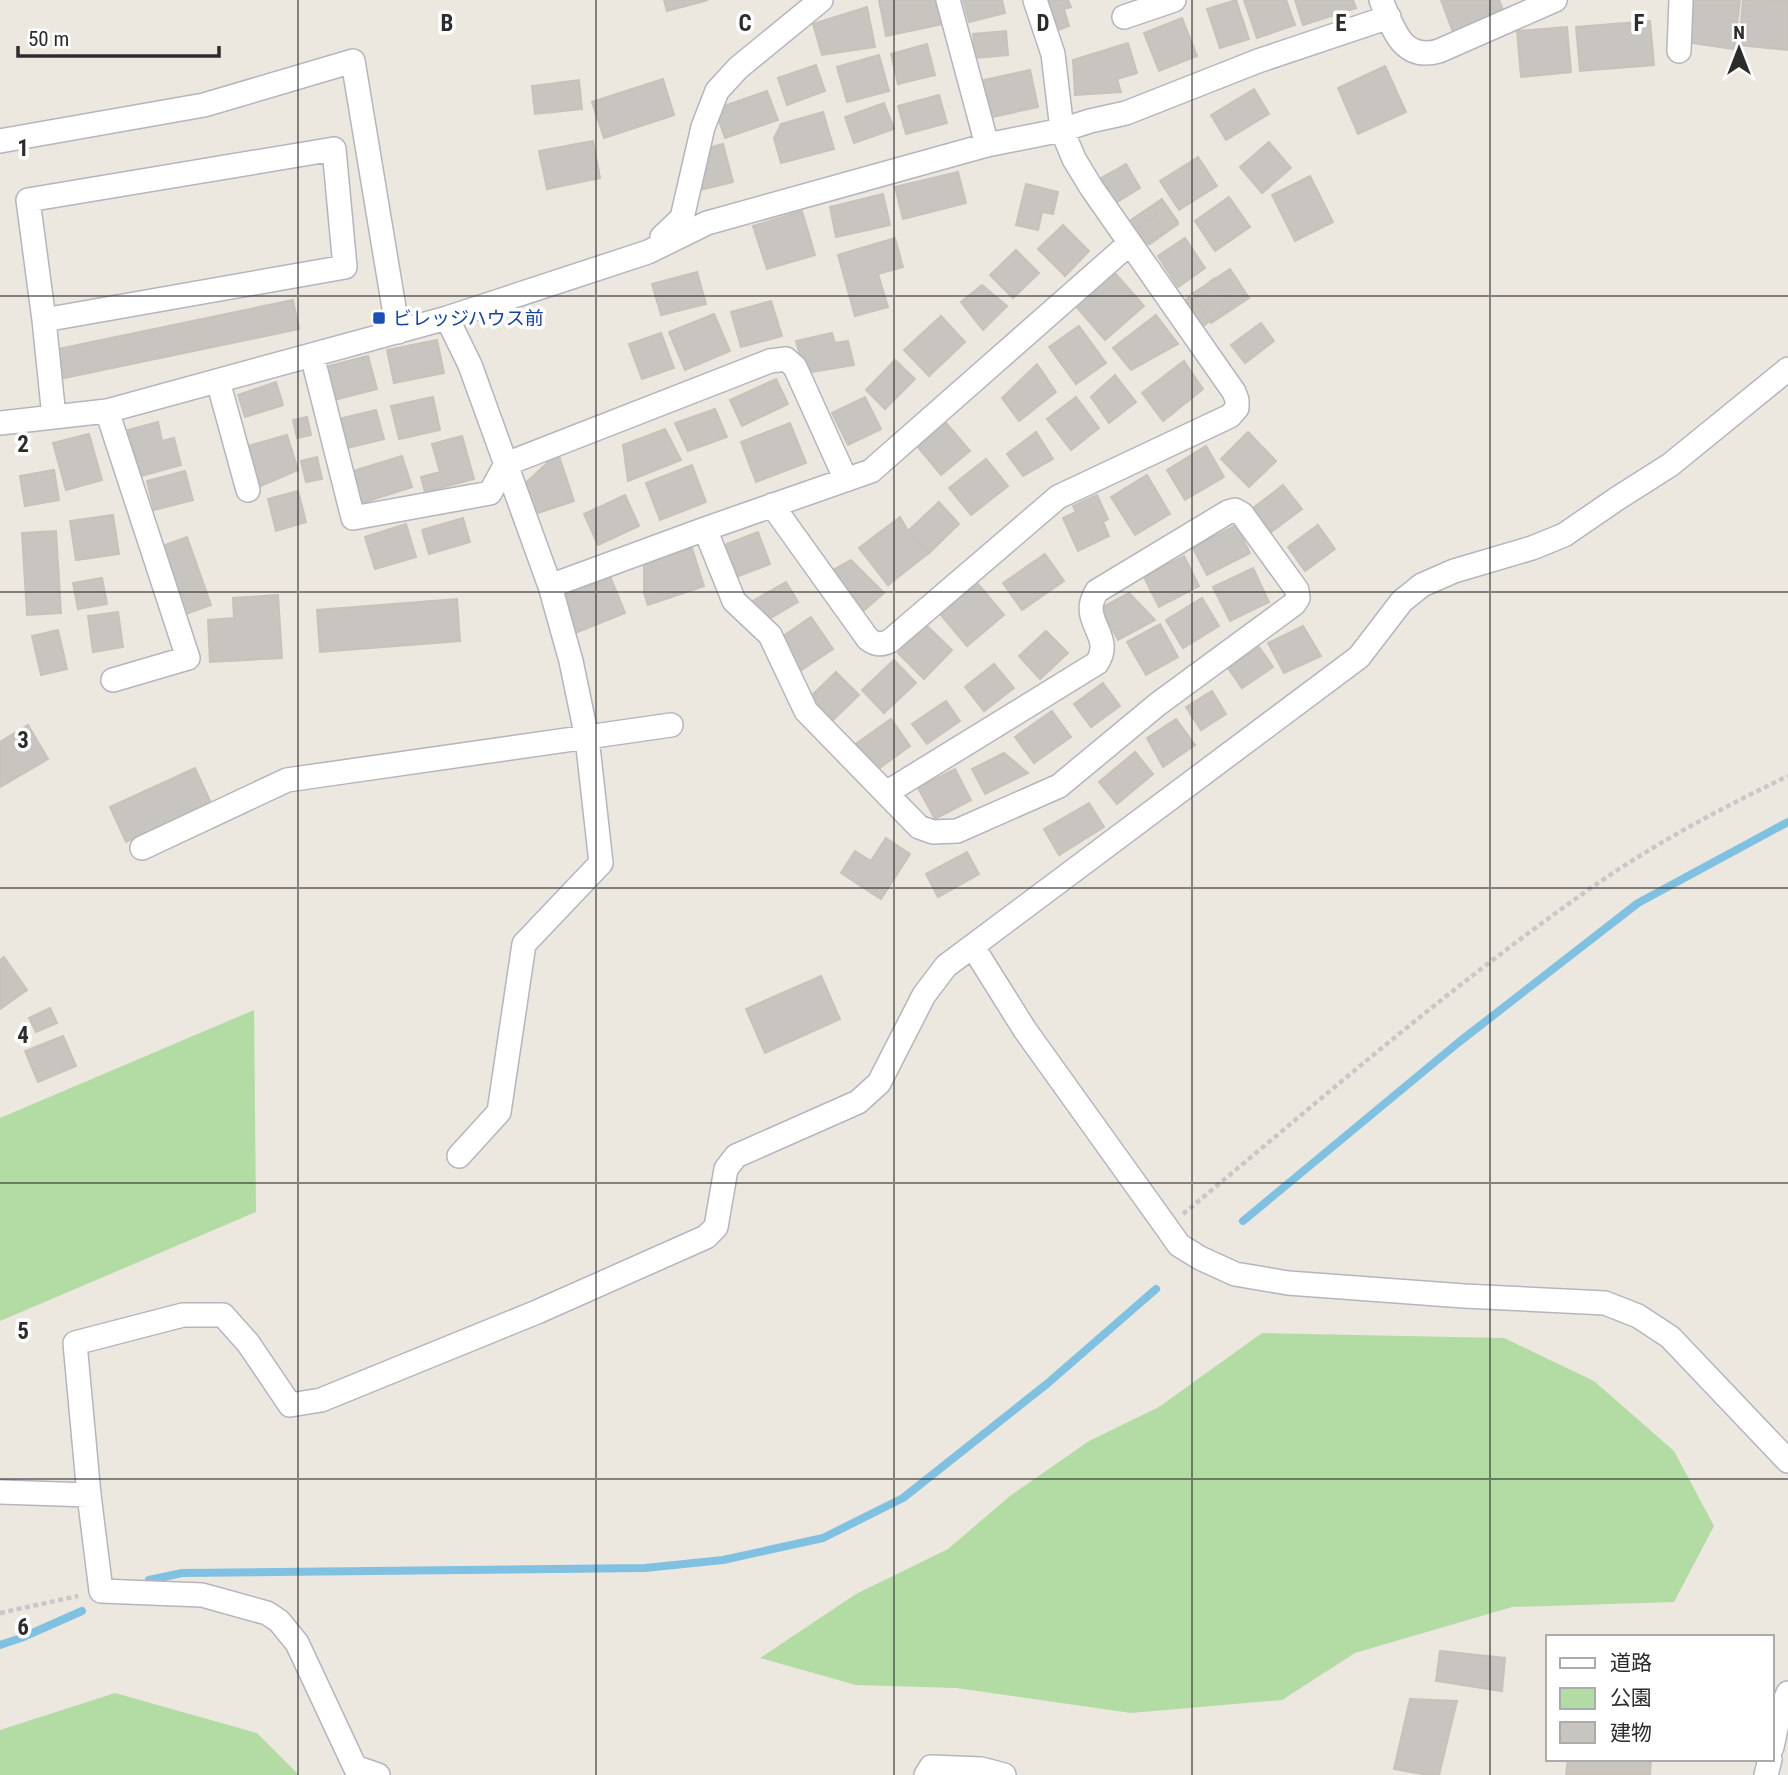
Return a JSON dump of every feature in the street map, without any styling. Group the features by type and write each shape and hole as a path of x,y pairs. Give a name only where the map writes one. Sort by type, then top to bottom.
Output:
{"street":[{"path":"648,252 682,218 703,127 716,91 738,68 821,0"},
{"path":"948,0 987,145"},
{"path":"772,505 868,639 883,645 1058,498 1230,416 1237,408 1234,392 1074,159 1062,130 1053,54 1035,0"},
{"path":"1124,18 1174,0"},
{"path":"0,423 107,411 447,318 648,252 707,223 987,145 1062,130 1126,113 1385,9 1402,44 1412,51 1428,54 1555,0"},
{"path":"1679,51 1681,0"},
{"path":"0,141 204,104 353,61 398,332"},
{"path":"44,320 345,267 334,149 27,200 54,417"},
{"path":"550,586 871,471 1130,243"},
{"path":"447,318 470,365 550,586 571,661 587,738 601,863 524,944 499,1112 459,1156"},
{"path":"312,355 353,519 490,494 506,464 770,361 786,359 795,367 846,480"},
{"path":"378,1775 355,1767 297,1643 279,1621 267,1613 202,1595 101,1591 75,1343 183,1315 223,1315 248,1343 290,1405 321,1400 537,1312 706,1237 716,1227 726,1169 736,1156 858,1102 879,1083 924,995 946,966 1359,657 1402,601 1422,585 1454,571 1564,536 1670,465 1788,369"},
{"path":"218,381 248,490"},
{"path":"107,411 188,658 113,680"},
{"path":"705,529 734,601 770,635 806,711 919,827 933,832 957,831 1059,786 1158,704 1294,604 1298,597 1297,590 1242,514 1235,510 1228,512 1097,591 1091,611 1101,637 1101,656 1097,663 886,793"},
{"path":"142,848 287,780 671,725"},
{"path":"973,947 1025,1030 1167,1228 1180,1245 1200,1258 1235,1273 1287,1283 1605,1303 1638,1316 1670,1336 1788,1461"},
{"path":"0,1492 89,1495"},
{"path":"1774,1738 1788,1693"},
{"path":"926,1775 931,1766 981,1769 1004,1775"}],"path":[{"path":"1167,1228 1444,997 1582,894 1645,853 1748,795 1788,776"},
{"path":"0,1614 101,1591"}],"green space":[{"path":"254,1010 256,1212 0,1321 0,1118"},
{"path":"1262,1333 1504,1338 1594,1381 1674,1451 1714,1526 1674,1602 1512,1607 1355,1653 1282,1700 1131,1713 956,1688 856,1685 760,1658 856,1594 948,1549 1010,1496 1089,1441 1159,1407"},
{"path":"115,1693 257,1733 299,1775 0,1775 0,1730"}],"building":[{"path":"664,0 708,0 667,11"},
{"path":"879,0 937,0 943,24 886,36"},
{"path":"963,0 1002,0 1005,13 969,22"},
{"path":"1039,0 1068,0 1071,7 1064,9 1069,26 1050,33"},
{"path":"1236,0 1249,39 1220,48 1207,9"},
{"path":"1244,0 1286,0 1295,25 1257,38"},
{"path":"1295,0 1353,0 1356,8 1303,25"},
{"path":"1441,0 1499,0 1504,13 1453,32"},
{"path":"1690,0 1740,0 1734,49 1685,42"},
{"path":"1743,0 1788,1 1788,50 1739,45"},
{"path":"867,7 875,47 822,55 813,24"},
{"path":"1182,18 1197,56 1159,71 1144,33"},
{"path":"1650,21 1654,65 1580,71 1576,27"},
{"path":"1567,27 1571,72 1521,77 1517,31"},
{"path":"1006,31 1008,55 975,58 973,34"},
{"path":"1128,43 1137,73 1117,79 1121,92 1075,95 1073,60"},
{"path":"927,44 935,75 898,84 891,54"},
{"path":"879,55 889,91 847,102 837,67"},
{"path":"816,65 825,91 787,105 778,78"},
{"path":"1385,66 1406,112 1358,134 1338,88"},
{"path":"1030,70 1038,107 988,118 980,81"},
{"path":"663,79 674,115 604,138 592,102"},
{"path":"579,80 582,109 535,114 532,86"},
{"path":"1254,89 1269,114 1226,140 1211,115"},
{"path":"767,91 778,120 725,138 715,109"},
{"path":"939,95 947,123 906,134 898,106"},
{"path":"884,103 894,129 854,143 845,117"},
{"path":"823,112 834,149 781,163 774,138 781,124"},
{"path":"593,141 600,178 547,189 539,151"},
{"path":"1269,142 1291,168 1262,193 1240,167"},
{"path":"723,144 733,182 700,190 695,171 700,150"},
{"path":"1198,157 1217,186 1179,210 1160,181"},
{"path":"1126,164 1140,188 1114,204 1101,192 1108,188 1101,178"},
{"path":"958,172 966,203 903,219 895,187"},
{"path":"1310,176 1333,222 1295,241 1272,195"},
{"path":"1026,184 1058,192 1053,214 1042,212 1038,230 1016,225"},
{"path":"883,194 890,225 836,237 830,207"},
{"path":"1229,197 1250,227 1215,251 1195,221"},
{"path":"1162,199 1178,222 1145,246 1128,222"},
{"path":"1162,201 1178,224 1150,244 1139,227 1157,214 1152,207"},
{"path":"802,211 815,255 767,269 753,226"},
{"path":"1063,225 1089,251 1065,276 1038,249"},
{"path":"895,238 903,267 878,274 888,307 855,316 838,255"},
{"path":"1185,238 1205,268 1178,287 1158,256"},
{"path":"1016,250 1039,273 1013,298 990,275"},
{"path":"1230,269 1249,298 1211,323 1192,294"},
{"path":"697,272 706,304 661,315 652,284"},
{"path":"1114,272 1144,306 1105,340 1075,305"},
{"path":"1215,278 1234,303 1199,329 1180,304"},
{"path":"982,285 1007,306 983,330 961,302"},
{"path":"293,300 299,329 64,378 58,349"},
{"path":"771,301 782,336 741,347 731,312"},
{"path":"714,314 730,351 685,370 669,332"},
{"path":"1156,315 1178,344 1131,370 1113,348"},
{"path":"941,316 965,342 929,376 904,350"},
{"path":"1261,323 1274,341 1245,363 1231,345"},
{"path":"1079,326 1106,363 1076,384 1049,347"},
{"path":"661,333 674,368 642,379 629,344"},
{"path":"832,333 835,343 848,341 854,365 805,373 796,341"},
{"path":"437,340 444,373 394,383 387,350"},
{"path":"368,356 377,389 330,401 321,368"},
{"path":"895,360 915,379 885,409 866,390"},
{"path":"1184,361 1203,389 1163,421 1142,393"},
{"path":"1037,364 1056,392 1019,421 1002,398"},
{"path":"1115,375 1136,402 1109,423 1091,397"},
{"path":"776,379 788,404 742,426 730,400"},
{"path":"276,382 283,405 245,417 238,395"},
{"path":"433,397 440,430 399,439 391,406"},
{"path":"865,397 881,429 848,445 832,413"},
{"path":"1076,397 1099,428 1071,450 1047,419"},
{"path":"715,409 727,437 688,451 675,423"},
{"path":"376,410 384,439 347,448 339,419"},
{"path":"307,417 311,435 297,438 293,420"},
{"path":"158,422 162,441 174,438 181,465 141,476 128,430"},
{"path":"790,423 806,463 756,482 741,442"},
{"path":"946,423 970,451 941,475 918,447"},
{"path":"665,429 681,460 628,481 623,445"},
{"path":"1036,432 1053,459 1023,476 1007,454"},
{"path":"1248,432 1276,461 1249,487 1221,459"},
{"path":"89,434 102,480 66,490 53,443"},
{"path":"287,435 298,470 261,486 248,446"},
{"path":"462,436 474,479 425,492 421,477 440,472 432,444"},
{"path":"1206,446 1224,477 1185,500 1167,470"},
{"path":"558,453 574,501 529,516 519,489"},
{"path":"402,456 412,487 359,504 350,472"},
{"path":"317,457 322,479 306,482 301,461"},
{"path":"986,459 1008,486 971,515 949,488"},
{"path":"692,465 706,502 660,520 646,483"},
{"path":"54,470 59,500 25,506 20,476"},
{"path":"185,471 193,500 154,510 147,481"},
{"path":"1147,475 1170,514 1135,535 1111,497"},
{"path":"1283,485 1302,509 1271,532 1253,508"},
{"path":"298,491 306,522 276,531 268,499"},
{"path":"625,495 639,526 598,545 584,514"},
{"path":"1097,495 1108,519 1103,522 1109,536 1078,551 1063,518 1076,512 1073,506"},
{"path":"939,502 959,524 929,553 908,531"},
{"path":"113,515 119,554 76,560 70,521"},
{"path":"900,517 908,531 929,553 888,585 859,548"},
{"path":"463,518 470,542 429,554 422,530"},
{"path":"406,524 416,557 375,569 365,537"},
{"path":"1236,525 1250,553 1207,575 1193,548"},
{"path":"1318,525 1335,549 1305,571 1288,547"},
{"path":"56,531 61,613 27,615 22,533"},
{"path":"758,532 770,564 731,579 719,547"},
{"path":"187,537 211,605 186,614 162,546"},
{"path":"692,548 704,586 648,605 644,593 644,564"},
{"path":"1045,554 1064,581 1022,610 1003,583"},
{"path":"1184,556 1199,586 1159,607 1144,577"},
{"path":"851,560 884,593 861,613 831,571"},
{"path":"1253,568 1269,602 1230,621 1213,587"},
{"path":"610,576 625,613 573,634 558,597"},
{"path":"102,578 107,604 78,609 73,583"},
{"path":"786,582 798,602 762,623 751,602"},
{"path":"978,584 1004,615 967,646 940,614"},
{"path":"1129,593 1155,620 1118,640 1101,608"},
{"path":"278,595 282,658 210,662 208,620 234,618 233,598"},
{"path":"1202,598 1219,626 1183,648 1166,620"},
{"path":"457,599 460,641 320,652 317,610"},
{"path":"118,612 123,647 93,652 88,616"},
{"path":"811,617 833,649 797,673 776,641"},
{"path":"1160,624 1178,657 1146,675 1127,642"},
{"path":"926,625 952,650 924,679 898,653"},
{"path":"1303,626 1321,656 1284,673 1268,643"},
{"path":"58,630 67,669 41,675 32,636"},
{"path":"1046,631 1068,653 1040,679 1019,656"},
{"path":"1259,647 1273,667 1242,688 1228,668"},
{"path":"894,660 916,683 884,713 862,690"},
{"path":"994,664 1014,688 984,711 965,687"},
{"path":"836,672 859,695 830,723 807,700"},
{"path":"1103,683 1120,706 1091,727 1074,704"},
{"path":"1212,691 1226,714 1201,730 1186,707"},
{"path":"946,701 960,721 927,744 912,724"},
{"path":"1052,711 1071,737 1034,763 1015,737"},
{"path":"891,719 910,746 870,775 850,748"},
{"path":"1176,719 1195,745 1163,767 1147,738"},
{"path":"28,725 48,759 0,787 0,742"},
{"path":"1135,752 1153,774 1117,804 1099,782"},
{"path":"1004,753 1028,773 985,794 972,769"},
{"path":"195,768 211,803 126,842 110,807"},
{"path":"955,769 971,800 935,819 918,788"},
{"path":"1089,803 1104,827 1059,855 1044,829"},
{"path":"886,838 910,854 881,899 841,873 855,851 871,861"},
{"path":"967,852 979,874 938,897 926,874"},
{"path":"4,957 27,990 0,1009 0,960"},
{"path":"821,976 840,1019 765,1053 746,1009"},
{"path":"50,1008 57,1023 36,1032 29,1018"},
{"path":"63,1036 76,1066 38,1082 25,1051"},
{"path":"1440,1651 1505,1658 1502,1691 1436,1681"},
{"path":"1410,1699 1457,1701 1439,1775 1394,1769"},
{"path":"1568,1761 1651,1761 1650,1775 1566,1775"}],"waterway":[{"path":"1243,1221 1459,1042 1638,903 1788,822"},
{"path":"149,1580 182,1573 645,1568 723,1560 823,1538 903,1498 1048,1383 1156,1289"},
{"path":"0,1645 82,1611"}],"place":[{"name":"ビレッジハウス前","path":"379,318"}]}
